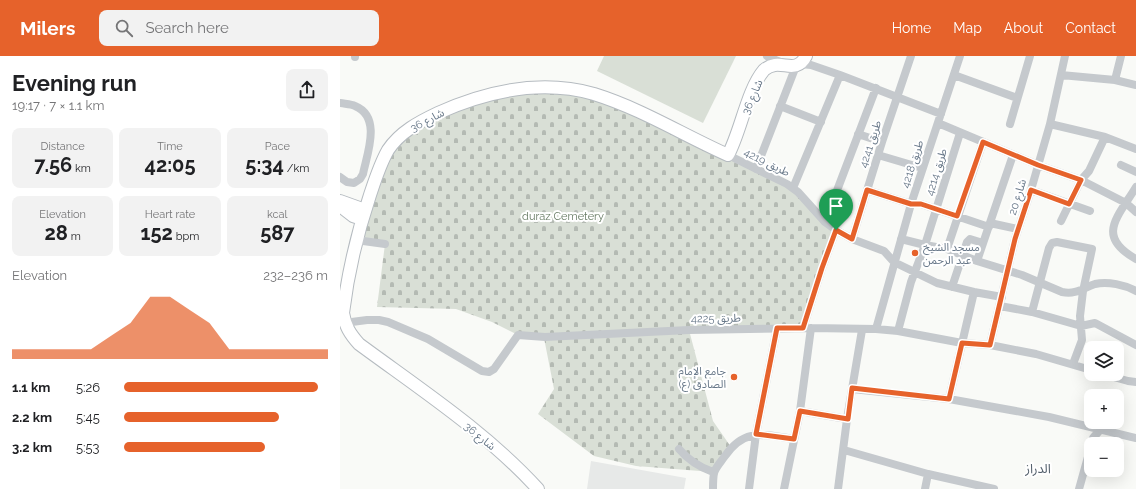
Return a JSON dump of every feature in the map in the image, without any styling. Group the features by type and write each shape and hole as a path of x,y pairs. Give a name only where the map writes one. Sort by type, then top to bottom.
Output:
{"street":[{"path":"766,56 780,62 801,62 898,96 940,114"},
{"name":"طريق 4241","path":"852,239 882,142 912,56"},
{"name":"طريق 4218","path":"876,329 922,168 960,56"},
{"path":"1010,124 1030,56"},
{"name":"شارع 20","path":"990,345 1018,229 1050,124 1065,56"},
{"path":"1115,80 1121,56"},
{"name":"شارع 36","path":"538,489 488,442 359,344 349,332 342,316 356,240 380,166 388,150 395,141 412,126 456,105 482,96 514,89 534,87 562,88 593,94 622,104 653,117 707,146 728,155 735,142 757,82 764,70 773,63 780,62"},
{"path":"756,169 780,106 801,62"},
{"path":"793,188 840,75"},
{"path":"954,75 1017,98"},
{"path":"1061,75 1115,80 1136,85"},
{"path":"825,222 876,88"},
{"path":"340,103 362,110 369,119 372,132 363,174 360,179 354,183 347,182 340,177"},
{"path":"780,106 821,122"},
{"path":"938,123 1038,165 1081,180 1126,203 1136,212"},
{"path":"1050,124 1105,137 1136,149"},
{"name":"طريق 4214","path":"898,331 904,304 937,210 960,133"},
{"path":"858,134 882,142"},
{"path":"1061,221 1081,180 1089,171 1105,137"},
{"path":"947,249 983,142"},
{"name":"طريق 4219","path":"728,155 781,180 793,188 825,222 836,230 852,239 884,251 894,262 915,273 937,283 974,292 1032,312 1081,326 1095,324 1136,345"},
{"path":"878,155 922,168"},
{"path":"977,261 1013,155"},
{"path":"1121,165 1136,172"},
{"path":"1136,187 1114,222 1112,230 1114,239 1119,248 1136,259"},
{"path":"867,190 911,204 921,204 989,225 1018,229"},
{"path":"1031,190 1090,211"},
{"path":"340,201 364,214"},
{"path":"340,206 353,216 364,214"},
{"path":"784,489 800,411 807,328 822,268 836,230"},
{"path":"902,239 947,249 977,261 1008,270 1066,293 1083,290 1103,283 1128,287 1136,291"},
{"path":"356,240 385,244"},
{"path":"952,287 962,255 969,240 983,243"},
{"path":"1032,312 1049,248 1052,243 1057,242 1092,249 1083,290 1080,316 1082,340 1073,364"},
{"path":"949,399 974,292"},
{"name":"طريق 4225","path":"342,316 388,322 428,339 482,371 489,372 494,369 518,335 544,338 689,330 777,328 876,329 898,331 962,343 990,345 1036,354 1084,368"},
{"path":"749,489 756,434 777,328"},
{"path":"838,489 852,388 862,330"},
{"path":"1124,380 1136,382"},
{"path":"852,388 949,399 1049,417 1136,438"},
{"path":"800,411 848,419"},
{"path":"1094,437 1100,430"},
{"path":"713,489 713,472 737,441 756,434 794,439"},
{"path":"679,449 693,463 713,472"},
{"path":"844,450 928,474 994,489"},
{"path":"1079,489 1084,471"},
{"path":"925,489 928,474"}],"shaded area":[{"path":"591,461 686,478 684,489 587,489"}],"green space":[{"path":"604,56 736,56 703,123 597,71"},
{"name":"duraz Cemetery","path":"507,90 593,94 793,188 836,230 803,328 689,330 713,421 731,447 713,472 636,466 594,456 538,414 554,389 544,338 518,335 492,322 456,309 377,307 385,244 356,240 395,141 427,119"}],"place":[{"name":"مسجد الشيخ عبد الرحمن","path":"915,253"},
{"name":"جامع الإمام الصادق (ع)","path":"734,377"}],"district":[{"name":"الدراز","path":"1038,468"}],"route":[{"path":"983,142 1038,165 1081,180 1069,204 1031,190 1015,239 990,345 962,343 949,399 852,388 848,419 800,411 794,439 756,434 777,328 803,328 836,230 852,239 867,190 911,204 921,204 957,216 983,142"}]}
